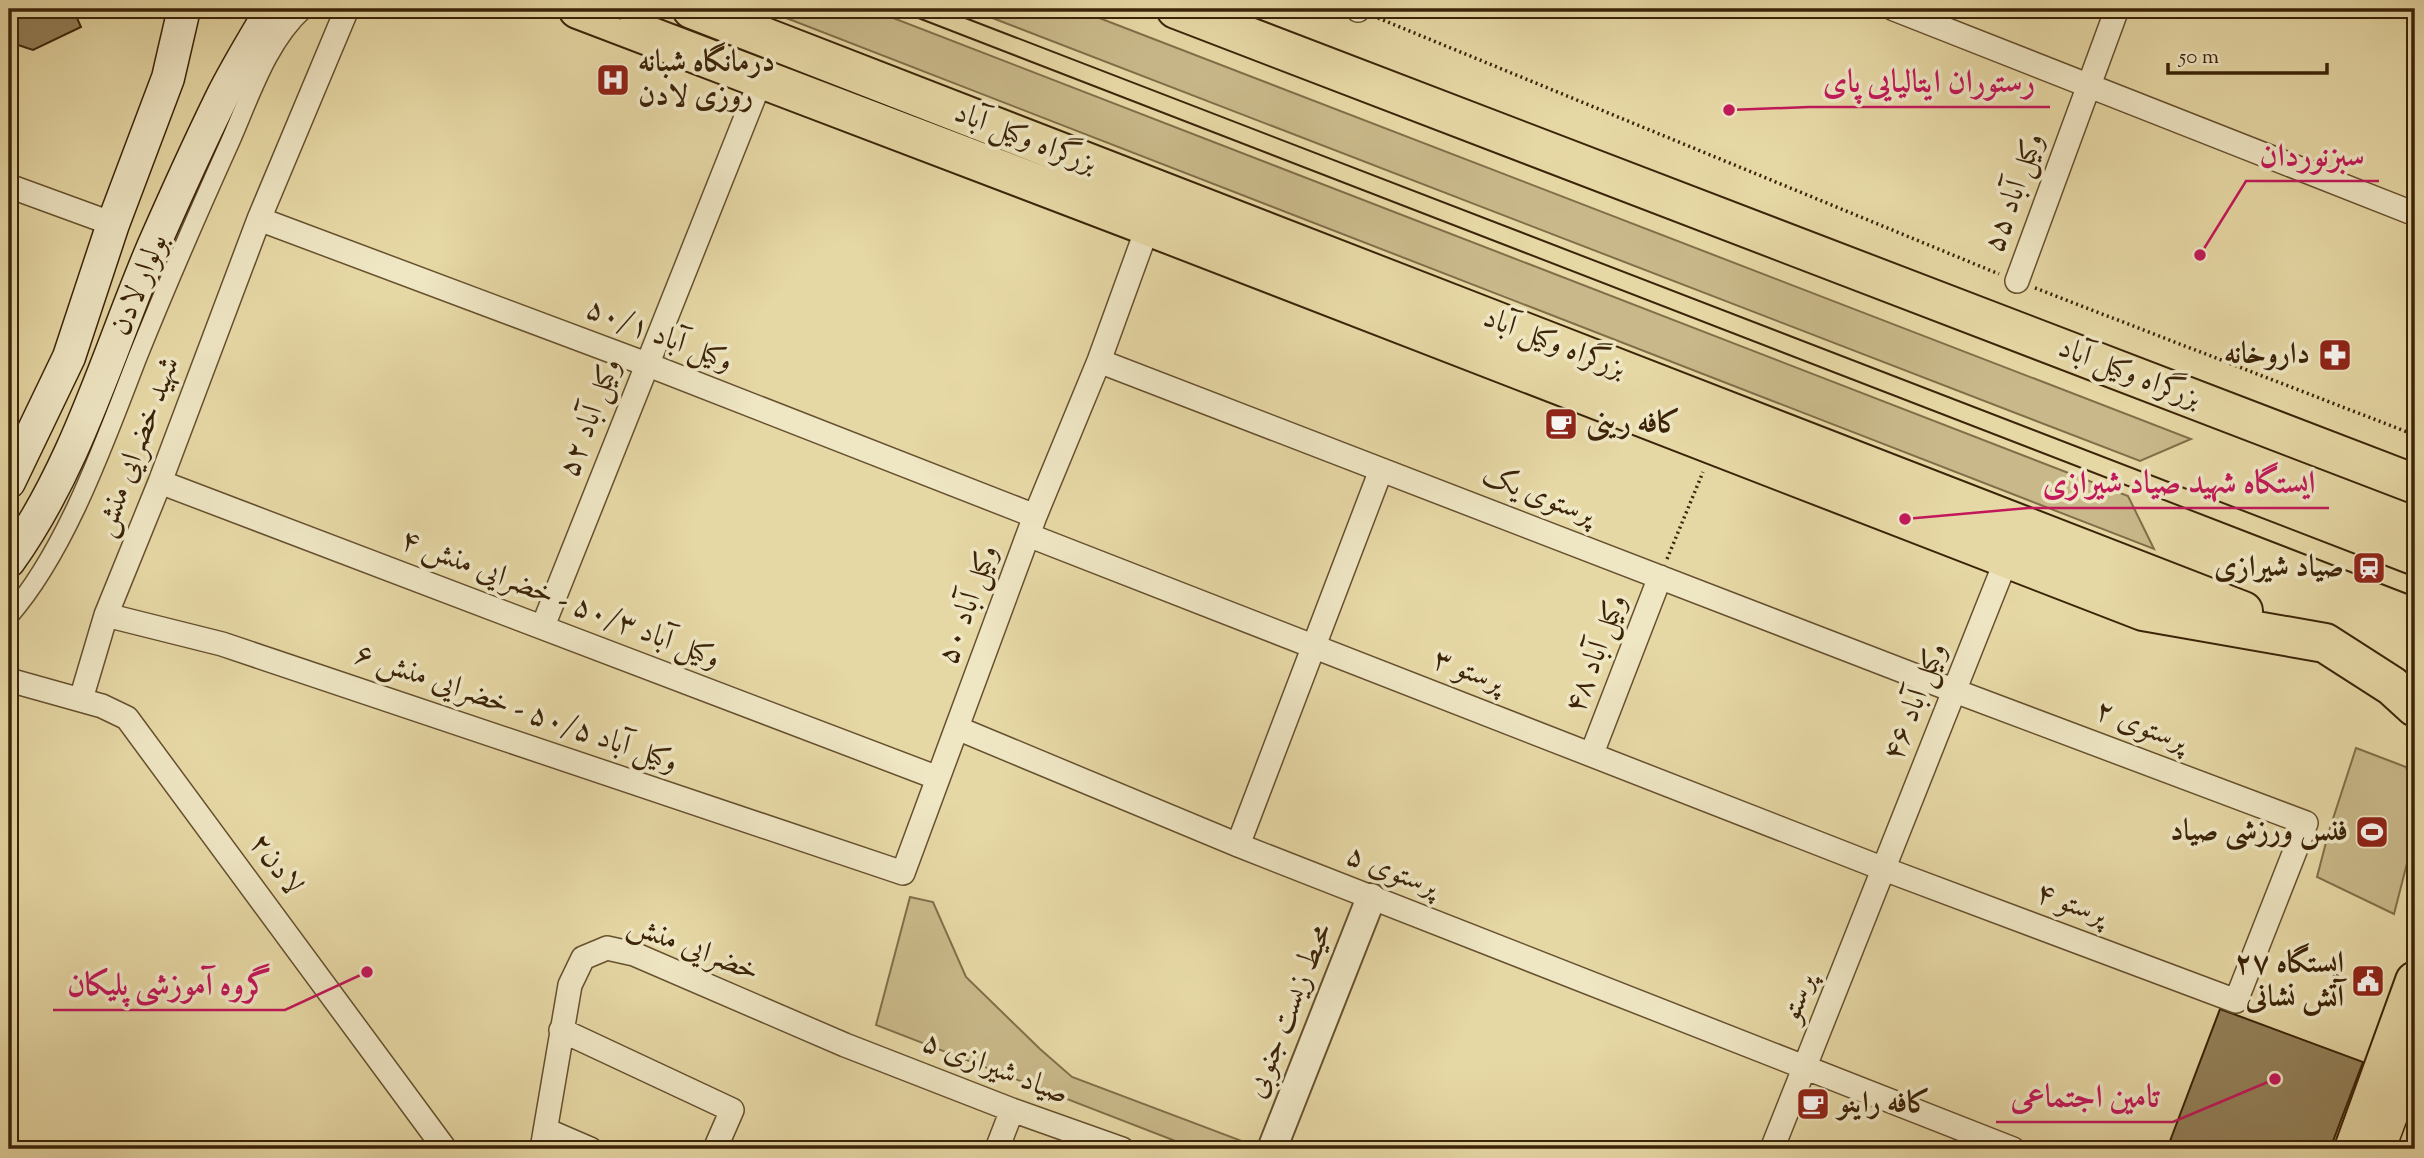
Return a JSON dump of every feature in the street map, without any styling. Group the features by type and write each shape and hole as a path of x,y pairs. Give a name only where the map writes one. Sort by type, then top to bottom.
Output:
{"highway":[{"path":"578,9 762,77 2143,611 2325,643 2392,685 2415,707"},
{"name":"بزرگراه وکیل آباد","path":"692,9 2415,677"},
{"name":"بزرگراه وکیل آباد","path":"1176,9 2415,484"},
{"path":"1040,144 1089,203"},
{"path":"2352,459 2415,466"},
{"path":"2354,1149 2415,981"}],"main road":[{"name":"بولوار لادن","path":"9,482 69,357 113,224 168,78 184,9"},
{"name":"بولوار لادن","path":"9,561 31,530 63,468 103,379 153,248 223,95 272,9"},
{"path":"2376,1149 2415,1045"},
{"path":"2400,1149 2415,1108"}],"street":[{"path":"9,616 28,594 65,528 107,436 178,257 266,62 291,20 304,9"},
{"name":"شهید خضرایی منش","path":"81,699 106,615 160,482 260,219 347,9"},
{"path":"1894,9 2415,214"},
{"name":"۵۵ وکیل آباد","path":"2017,281 2117,9"},
{"name":"۵۲ وکیل آباد","path":"543,626 762,77"},
{"path":"9,186 113,224"},
{"name":"وکیل آباد ۵۰/۱","path":"260,219 646,364 1032,525"},
{"name":"۵۰ وکیل آباد","path":"903,873 1032,525 1099,361 1148,226"},
{"name":"پرستوی یک","path":"1099,361 1955,691"},
{"path":"1238,845 1381,470"},
{"name":"وکیل آباد ۵۰/۳ - خضرایی منش ۴","path":"160,482 938,778"},
{"name":"پرستو ۳","path":"1032,525 1314,646 1884,869"},
{"name":"۴۶ وکیل آباد","path":"1884,869 2007,558"},
{"name":"۴۸ وکیل آباد","path":"1592,753 1660,577"},
{"name":"وکیل آباد ۵۰/۵ - خضرایی منش ۶","path":"106,615 222,644 903,873"},
{"name":"لادن۲","path":"9,680 103,706 127,718 445,1149"},
{"name":"پرستوی ۲","path":"1955,691 2306,823 2236,1001"},
{"name":"پرستوی ۵","path":"957,728 1238,845 2013,1149"},
{"name":"پرستو ۴","path":"1884,869 2236,1001"},
{"name":"پرستو","path":"1772,1149 1884,869"},
{"name":"محیط زیست جنوبی","path":"1272,1149 1371,898"},
{"name":"خضرایی منش","path":"544,1140 570,985 583,958 607,948 634,954 845,1045"},
{"path":"561,1030 732,1110 715,1149"},
{"name":"صیاد شیرازی ۵","path":"845,1045 1012,1110 1122,1149"},
{"path":"997,1149 1012,1110"},
{"path":"544,1140 590,1149"}],"path":[{"path":"619,19 623,9"},
{"path":"1358,9 2017,281 2415,435"},
{"path":"1660,577 1714,445"}],"shaded area":[{"path":"763,9 870,9 2128,496 2154,549"},
{"path":"969,9 1076,9 2191,439 2140,461"},
{"name":"فنس ورزشی صیاد","path":"2356,748 2406,767 2415,792 2415,832 2394,914 2317,877"},
{"path":"910,897 933,902 966,977 1072,1077 1242,1141 1240,1149 1196,1149 876,1025"}],"building":[{"path":"9,9 31,14 42,9 73,9 81,27 33,50 9,42"},
{"path":"2220,1009 2363,1062 2330,1149 2167,1149"}],"tram line":[{"path":"895,9 2415,597"},
{"path":"942,9 2415,577"}],"place":[{"name":"درمانگاه شبانه روزی لادن","path":"613,80"},
{"name":"رستوران ایتالیایی پای","path":"1729,110"},
{"name":"سبزنوردان","path":"2200,255"},
{"name":"داروخانه","path":"2335,355"},
{"name":"کافه رینی","path":"1561,424"},
{"name":"ایستگاه شهید صیاد شیرازی","path":"1905,519"},
{"name":"صیاد شیرازی","path":"2369,568"},
{"name":"فنس ورزشی صیاد","path":"2372,832"},
{"name":"گروه آموزشی پلیکان","path":"367,972"},
{"name":"ایستگاه ۲۷ آتش نشانی","path":"2368,981"},
{"name":"تامین اجتماعی","path":"2275,1079"},
{"name":"کافه راینو","path":"1813,1104"}]}
